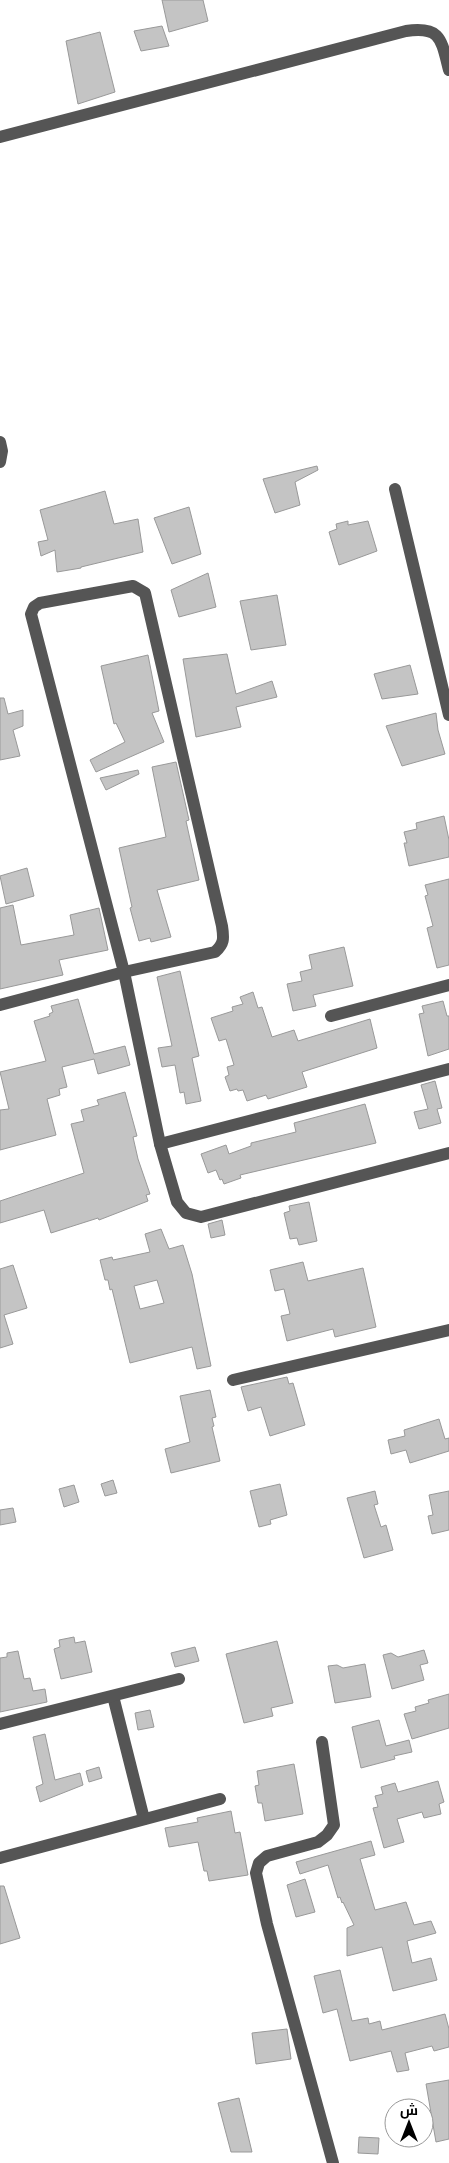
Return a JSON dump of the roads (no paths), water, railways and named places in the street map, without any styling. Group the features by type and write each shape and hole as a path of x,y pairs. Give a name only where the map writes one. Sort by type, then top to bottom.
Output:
{"street":[{"path":"0,137 406,31 424,29 434,33 442,44 449,70"},
{"path":"0,442 2,451 0,462"},
{"path":"395,490 449,715"},
{"path":"0,1005 124,972 215,952 222,945 224,938 145,593 133,586 40,603 34,607 31,614 124,972 160,1144 177,1202 186,1213 201,1218 449,1153"},
{"path":"331,1016 449,985"},
{"path":"160,1144 449,1069"},
{"path":"233,1380 449,1330"},
{"path":"0,1724 179,1679"},
{"path":"112,1696 144,1819"},
{"path":"322,1742 334,1825 327,1835 318,1842 267,1856 259,1863 256,1873 270,1934 332,2163"},
{"path":"0,1858 220,1799"}]}
